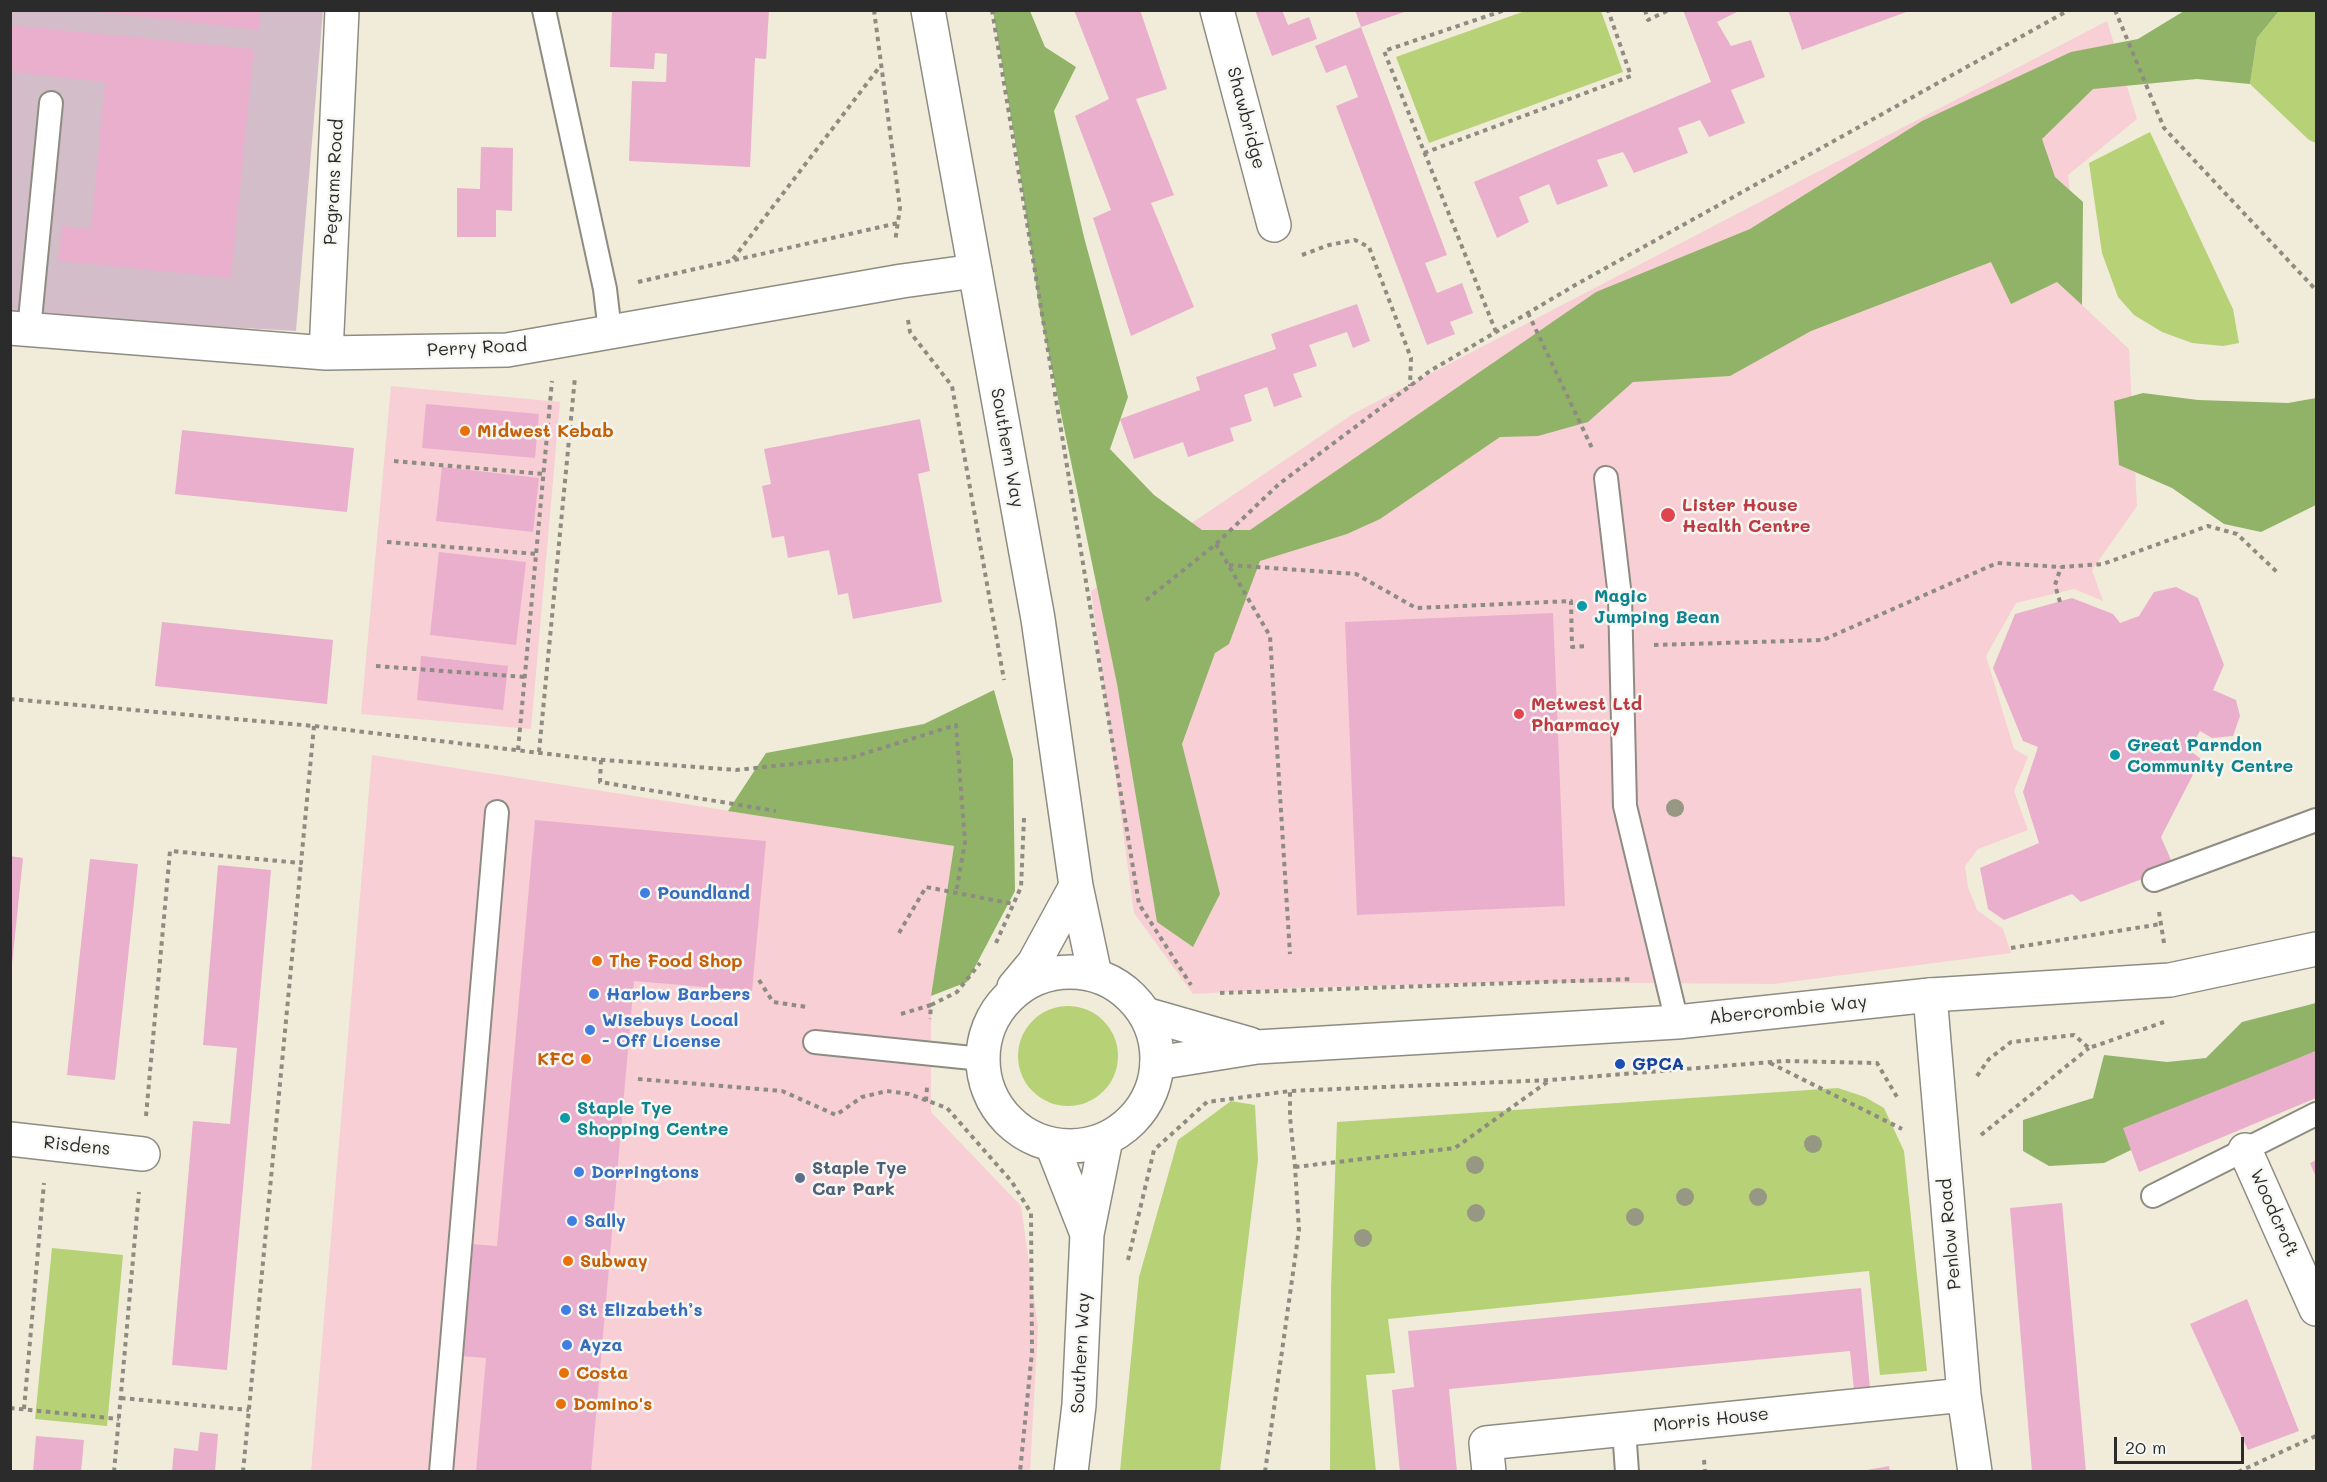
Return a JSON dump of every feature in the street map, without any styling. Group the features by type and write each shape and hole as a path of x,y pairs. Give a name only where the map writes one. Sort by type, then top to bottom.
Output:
{"street":[{"name":"Pegrams Road","path":"326,353 342,10"},
{"name":"Southern Way","path":"928,10 1038,619 1076,886 1095,975"},
{"name":"Shawbridge","path":"1217,10 1275,225"},
{"name":"Perry Road","path":"20,329 326,353 507,350 902,281 975,271"},
{"path":"1004,1000 1023,985 1046,974 1070,971 1095,975 1115,984 1132,997 1145,1014 1155,1038 1158,1063 1153,1086 1143,1108 1126,1126 1106,1139 1080,1146 1052,1145 1024,1134 1002,1115 987,1089 982,1059 984,1038 992,1018 1004,1000 1034,963 1076,886"},
{"name":"Abercrombie Way","path":"1158,1063 1257,1047 1677,1022 1930,995 2170,980 2316,949"},
{"name":"Penlow Road","path":"1930,995 1964,1395 1975,1472"},
{"name":"Abercrombie Way","path":"1145,1014 1257,1047"},
{"name":"Risdens","path":"10,1139 143,1154"},
{"name":"Southern Way","path":"1071,1472 1079,1405 1087,1234 1106,1139"},
{"name":"Southern Way","path":"1052,1145 1087,1234"},
{"name":"Woodcroft","path":"2245,1150 2316,1309"},
{"name":"Morris House","path":"1489,1472 1486,1443 1964,1395"}],"lane":[{"path":"544,10 605,289 582,337"},
{"path":"20,329 51,103"},
{"path":"1606,478 1620,597 1625,806 1677,1022"},
{"path":"441,1472 497,812"},
{"path":"2154,880 2316,820"},
{"path":"815,1042 982,1059"},
{"path":"2153,1196 2316,1114"},
{"path":"1624,1429 1628,1472"}],"path":[{"path":"874,10 900,208 894,242 910,332 952,386 1004,681"},
{"path":"992,10 1139,904 1193,988"},
{"path":"1496,333 1384,51 1505,10"},
{"path":"1424,153 1631,76 1608,10"},
{"path":"1645,10 1648,20 1669,10"},
{"path":"1146,600 1216,544 1280,484 1430,371 1528,313 2069,10"},
{"path":"2115,10 2164,128 2316,290"},
{"path":"732,260 882,65"},
{"path":"605,289 898,223"},
{"path":"1275,225 1291,260 1329,245 1355,240 1369,247 1411,358 1410,386"},
{"path":"1528,313 1606,478"},
{"path":"518,750 544,474 582,337"},
{"path":"539,753 582,337"},
{"path":"394,461 544,474"},
{"path":"1229,565 1356,574 1416,608 1570,602 1572,647 1823,640 1998,563 2061,567 2103,564 2208,526 2237,534 2278,573"},
{"path":"387,542 537,554"},
{"path":"1216,544 1270,636 1290,954"},
{"path":"2060,602 2055,585 2061,567"},
{"path":"376,666 525,677"},
{"path":"10,699 314,726 601,760 736,770 850,758 956,725 965,842 956,893"},
{"path":"243,1472 314,726"},
{"path":"601,760 600,782 776,811"},
{"path":"990,950 997,942 1022,887 1024,816"},
{"path":"114,1472 170,851 302,863"},
{"path":"899,933 926,887 1014,904"},
{"path":"2003,949 2161,924"},
{"path":"931,1005 957,992 984,958"},
{"path":"1215,993 1666,978"},
{"path":"1978,1137 2089,1048 2174,1019"},
{"path":"1973,1081 1989,1059 2011,1042 2074,1035 2089,1048"},
{"path":"1769,1062 1903,1129"},
{"path":"1127,1271 1154,1150 1207,1102 1290,1091 1551,1080 1769,1062 1877,1063 1899,1101"},
{"path":"638,1079 782,1091 836,1115 862,1097 887,1091 909,1094 947,1108 1012,1182 1032,1214 1032,1352 1020,1472"},
{"path":"1295,1167 1455,1148 1551,1080"},
{"path":"1265,1472 1299,1230 1290,1091"},
{"path":"1902,1120 1904,1140"},
{"path":"24,1409 47,1143"},
{"path":"121,1398 249,1410"},
{"path":"10,1408 119,1419"},
{"path":"2238,1472 2316,1436"}],"shaded area":[{"path":"10,11 323,11 296,331 11,315"},
{"name":"Lister House Health Centre","path":"2107,21 2137,119 2068,175 2082,305 2129,349 2137,506 2092,570 2103,601 2074,589 2016,603 1986,656 2014,749 2028,757 2014,791 2028,830 1978,849 1965,866 1968,887 1977,910 2003,929 2011,953 1774,984 1512,982 1299,988 1193,994 1134,913 1091,591 1353,414"},
{"path":"391,386 560,402 531,729 361,714"},
{"path":"372,755 954,846 931,996 931,1112 1021,1206 1038,1327 1030,1471 311,1472"}],"green space":[{"path":"993,11 1030,11 1045,47 1076,67 1054,111 1085,241 1128,397 1110,449 1154,495 1202,530 1250,530 1596,292 1750,229 1922,121 2071,52 2138,39 2184,11 2279,11 2257,38 2250,84 2197,79 2093,89 2042,139 2055,177 2083,202 2082,305 2057,282 2011,304 1991,262 1811,331 1730,376 1633,382 1588,422 1538,436 1500,437 1380,519 1347,534 1260,561 1229,644 1215,653 1182,744 1220,894 1193,947 1157,922 1117,684 1040,312 1017,153"},
{"path":"1525,11 1601,11 1623,72 1429,143 1396,57"},
{"path":"2279,11 2316,11 2316,143 2309,140 2250,84 2257,38"},
{"path":"2150,132 2233,309 2239,343 2223,346 2192,343 2162,332 2134,315 2118,297 2102,253 2089,163"},
{"path":"2143,393 2198,400 2288,403 2316,398 2316,505 2261,532 2224,524 2172,488 2119,465 2114,401"},
{"path":"994,690 1013,759 1015,891 967,982 931,996 954,846 728,811 766,753 924,724"},
{"path":"2316,1003 2316,1051 2230,1087 2154,1139 2104,1163 2049,1166 2023,1151 2023,1120 2093,1098 2104,1055 2167,1062 2206,1058 2242,1022"},
{"path":"1068,1006 1096,1014 1110,1028 1118,1056 1110,1084 1096,1098 1068,1106 1040,1098 1026,1084 1018,1056 1026,1028 1040,1014"},
{"path":"1838,1088 1865,1097 1884,1108 1904,1151 1927,1371 1880,1375 1869,1271 1388,1319 1395,1373 1366,1375 1376,1471 1330,1471 1331,1288 1337,1122"},
{"path":"1231,1101 1255,1105 1258,1160 1220,1471 1120,1471 1139,1277 1178,1140"},
{"path":"52,1248 123,1255 107,1426 35,1419"}],"building":[{"path":"80,10 261,10 259,30"},
{"path":"612,10 769,10 766,59 755,58 750,167 629,161 632,81 666,82 667,54 655,53 654,69 610,67"},
{"path":"1074,10 1140,10 1167,89 1136,99 1174,195 1151,203 1194,307 1131,336 1093,218 1111,210 1075,116 1109,99"},
{"path":"1255,10 1282,10 1288,25 1309,17 1317,39 1272,56"},
{"path":"1355,10 1407,10 1407,11 1361,27"},
{"path":"1683,10 1741,10 1717,22 1731,46 1751,40 1765,77 1731,90 1745,123 1709,137 1700,120 1678,128 1688,153 1634,173 1623,152 1597,160 1608,186 1557,205 1549,184 1519,197 1529,222 1497,238 1474,182 1711,82"},
{"path":"1788,10 1909,10 1909,11 1802,50"},
{"path":"10,25 254,49 231,278 58,261 62,226 91,229 105,82 10,72"},
{"path":"1361,27 1447,255 1425,263 1437,293 1462,283 1473,313 1450,322 1455,334 1427,345 1336,106 1358,97 1346,65 1326,73 1315,46"},
{"path":"481,147 513,148 512,211 496,210 496,237 457,237 457,188 480,189"},
{"path":"1357,304 1370,341 1353,348 1347,332 1309,345 1317,366 1293,374 1302,397 1274,407 1267,387 1244,395 1252,421 1230,428 1234,441 1188,457 1183,442 1134,459 1120,419 1200,390 1196,377 1276,349 1271,334"},
{"path":"426,404 539,414 535,458 422,448"},
{"path":"920,419 930,471 918,474 942,602 853,619 848,593 838,595 829,550 788,558 784,536 772,538 762,486 771,484 764,449"},
{"path":"182,430 354,448 347,512 175,494"},
{"path":"442,467 539,478 533,532 436,521"},
{"path":"439,552 526,562 516,645 430,635"},
{"name":"Great Parndon Community Centre","path":"2176,587 2198,598 2224,665 2213,690 2236,700 2240,716 2233,736 2212,738 2200,731 2189,750 2201,759 2161,837 2174,867 2081,902 2072,894 2004,920 1988,909 1980,868 2039,843 2023,792 2038,747 2023,741 1993,668 2015,614 2072,598 2113,614 2120,623 2139,616 2154,592"},
{"path":"1553,613 1565,906 1357,915 1345,622"},
{"path":"162,622 333,640 327,704 155,686"},
{"path":"421,656 508,666 503,710 417,700"},
{"name":"Staple Tye Shopping Centre","path":"535,820 766,841 752,991 634,981 591,1472 476,1472 486,1358 461,1356 471,1244 497,1246"},
{"path":"10,856 23,858 12,964 10,964"},
{"path":"90,859 138,864 115,1080 67,1075"},
{"path":"218,865 271,870 227,1370 172,1365 193,1121 230,1124 237,1048 203,1045"},
{"path":"2316,1051 2316,1098 2139,1172 2123,1128"},
{"path":"2316,1160 2316,1177 2310,1163"},
{"path":"2062,1203 2086,1472 2032,1472 2010,1208"},
{"path":"1861,1288 1870,1389 1854,1390 1850,1351 1449,1389 1457,1472 1400,1472 1392,1390 1414,1387 1408,1331"},
{"path":"2247,1299 2299,1431 2248,1450 2190,1324"},
{"path":"200,1432 218,1434 215,1472 172,1472 174,1448 198,1451"},
{"path":"36,1436 84,1440 81,1472 33,1472"},
{"path":"1889,1466 1890,1472 1867,1472 1867,1470"}],"place":[{"name":"Midwest Kebab","path":"465,431"},
{"name":"Lister House Health Centre","path":"1668,515"},
{"name":"Magic Jumping Bean","path":"1582,606"},
{"name":"Metwest Ltd Pharmacy","path":"1519,714"},
{"name":"Great Parndon Community Centre","path":"2115,755"},
{"name":"Poundland","path":"645,893"},
{"name":"The Food Shop","path":"597,961"},
{"name":"Harlow Barbers","path":"594,994"},
{"name":"Wisebuys Local - Off License","path":"590,1030"},
{"name":"KFC","path":"586,1059"},
{"name":"GPCA","path":"1620,1064"},
{"name":"Staple Tye Shopping Centre","path":"565,1118"},
{"name":"Dorringtons","path":"579,1172"},
{"name":"Staple Tye Car Park","path":"800,1178"},
{"name":"Sally","path":"572,1221"},
{"name":"Subway","path":"568,1261"},
{"name":"St Elizabeth’s","path":"566,1310"},
{"name":"Ayza","path":"567,1345"},
{"name":"Costa","path":"564,1373"},
{"name":"Domino's","path":"561,1404"}]}
